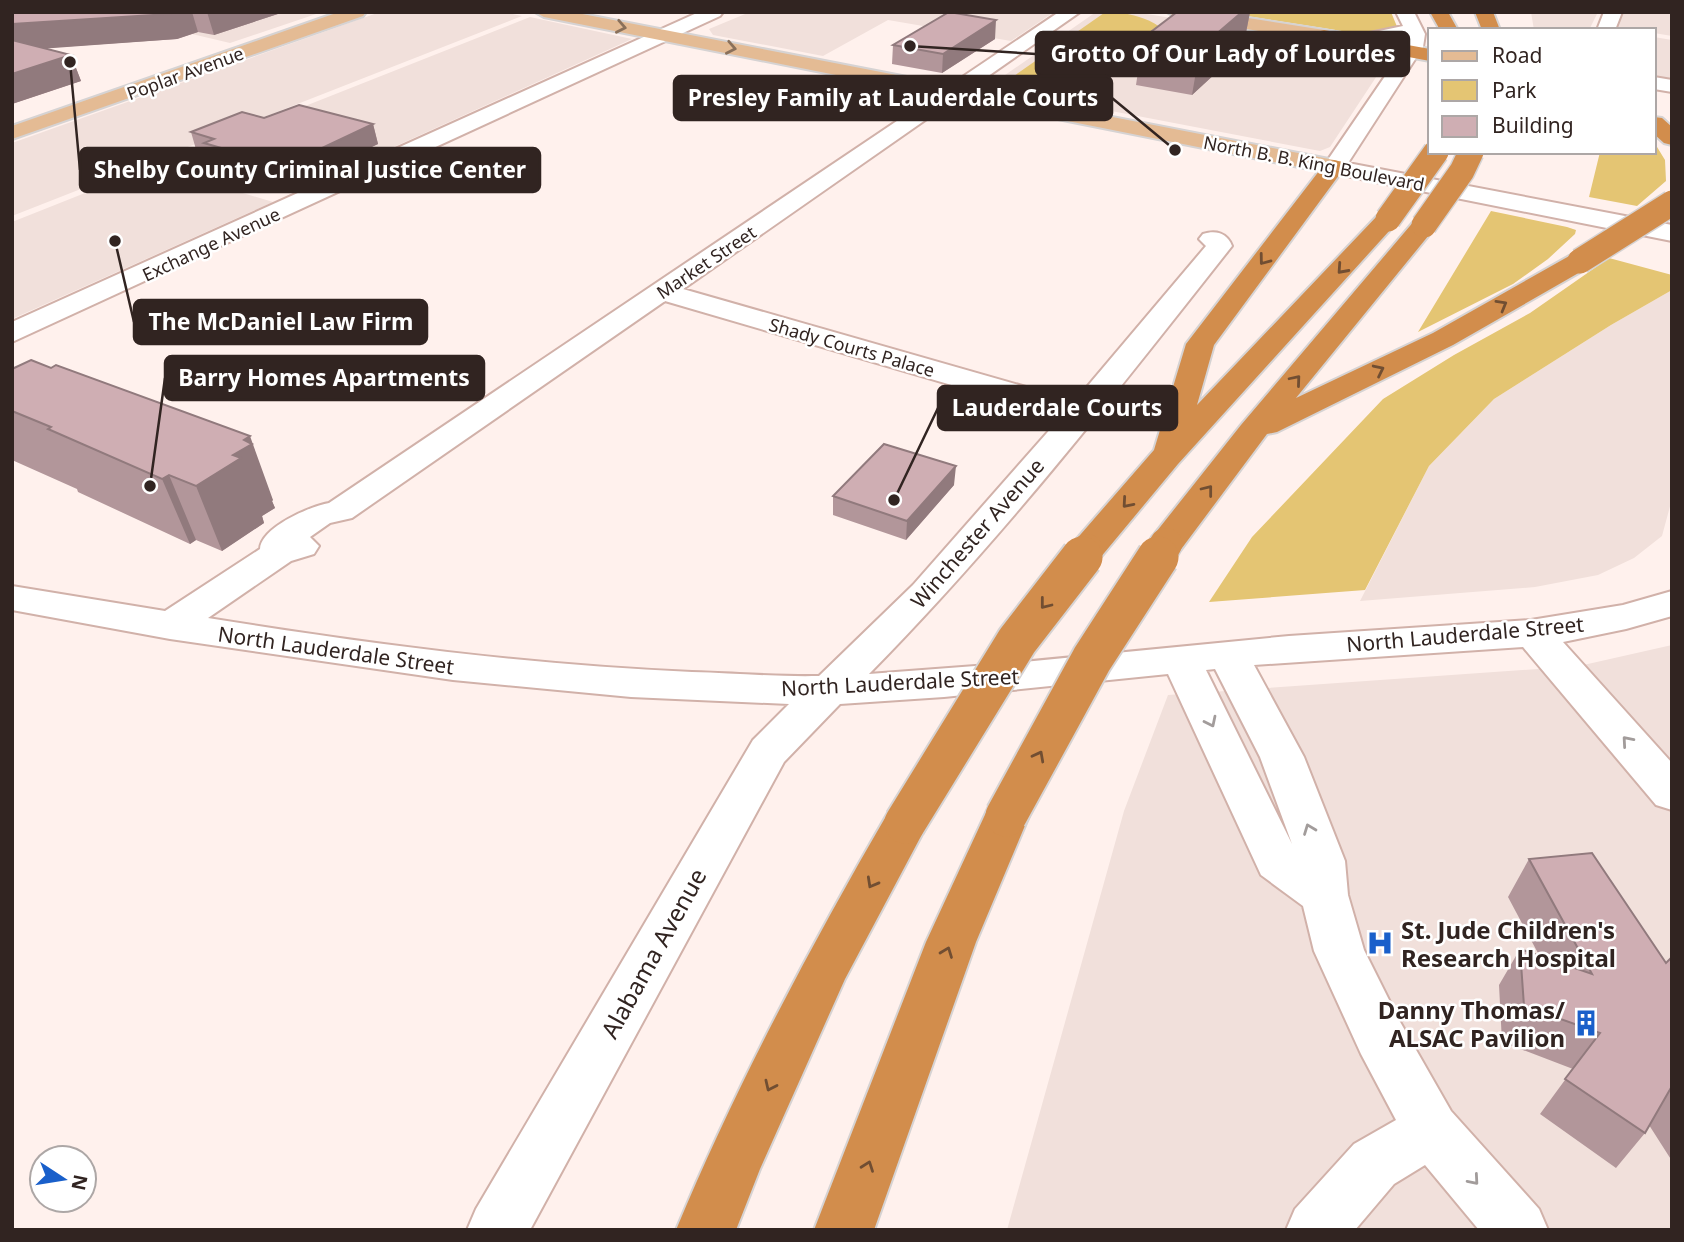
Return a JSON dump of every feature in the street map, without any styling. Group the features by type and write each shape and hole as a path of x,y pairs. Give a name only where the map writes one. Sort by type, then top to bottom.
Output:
{"highway":[{"path":"1439,12 1448,28"},
{"path":"1324,36 1417,41"},
{"path":"1656,125 1672,138"},
{"path":"706,1230 735,1160 824,970 905,823 1017,641 1087,550 1166,457 1388,219 1435,154"},
{"path":"845,1230 951,942 1006,816 1092,659 1166,544 1252,432 1424,225 1462,171 1470,154"},
{"path":"1166,457 1200,344 1334,167"},
{"path":"1252,432 1443,339 1580,261 1672,204"}],"main road":[{"name":"Poplar Avenue","path":"12,133 358,12"},
{"name":"North B. B. King Boulevard","path":"544,12 1334,167"},
{"path":"1176,12 1324,36"}],"street":[{"name":"Exchange Avenue","path":"12,333 714,12"},
{"name":"Market Street","path":"170,625 278,553 296,550 336,522 340,510 1071,12"},
{"path":"1324,36 1417,41"},
{"path":"1334,167 1417,41"},
{"name":"North B. B. King Boulevard","path":"1334,167 1672,233"},
{"name":"Winchester Avenue","path":"827,690 926,594 1082,413 1219,246 1218,242 1212,239"},
{"name":"Shady Courts Palace","path":"663,292 1082,413"},
{"name":"North Lauderdale Street","path":"12,598 374,659 633,685 827,690 1287,649 1532,633 1610,621 1668,604"},
{"path":"1532,633 1672,793"},
{"path":"1228,655 1282,757 1322,861 1324,895 1339,951 1380,1037 1431,1130 1517,1230"},
{"path":"1181,660 1278,862 1324,895"},
{"name":"Alabama Avenue","path":"497,1230 768,751 827,690"},
{"path":"1316,1230 1374,1164 1431,1130"}],"shaded area":[{"path":"99,12 322,12 230,43"},
{"path":"380,12 504,12 522,16 12,216 12,143"},
{"path":"750,12 1054,12 1011,41 888,20 823,56 713,35 709,29"},
{"path":"1096,12 1134,12 1387,52 1390,56 1330,147 1320,151 1012,92 995,85 995,82"},
{"path":"1531,12 1598,12 1590,28 1534,28"},
{"path":"1621,12 1672,12 1672,36 1656,33 1656,28 1615,27"},
{"path":"530,17 632,39 363,161 247,129"},
{"path":"1656,37 1672,40 1672,82 1656,80"},
{"path":"153,166 273,202 12,319 12,222"},
{"path":"1672,290 1672,499 1662,536 1634,558 1598,575 1535,587 1360,601 1429,466 1494,399"},
{"name":"St. Jude Children's Research Hospital","path":"1672,645 1672,1230 1007,1230 1124,811 1168,695 1579,666"}],"green space":[{"path":"1117,12 1155,24 1160,27 1158,36 1125,31 1083,65 1095,72 1109,75 1078,102 1014,88 1004,83 1104,13"},
{"path":"1221,12 1391,12 1398,29 1373,35 1361,34"},
{"path":"1656,145 1665,160 1666,181 1637,206 1589,197 1600,154 1656,154"},
{"path":"1491,211 1576,230 1548,259 1513,284 1418,332"},
{"path":"1609,258 1672,275 1672,290 1494,399 1429,466 1365,590 1209,602 1252,537 1383,399 1454,355 1530,313"}],"building":[{"path":"12,12 173,12 12,24"},
{"path":"949,12 996,20 943,54 893,45"},
{"path":"1177,12 1242,12 1200,48 1143,38"},
{"path":"12,40 71,55 12,74"},
{"path":"299,105 373,124 284,166 204,143 214,139 191,132 242,112 264,118"},
{"path":"31,360 51,368 56,365 250,436 244,440 252,444 233,455 241,458 196,486 169,475 162,479 12,411 12,369"},
{"path":"884,444 956,466 907,521 833,496"},
{"path":"1592,853 1666,963 1672,957 1672,1086 1645,1133 1565,1079 1600,1033 1524,1006 1520,949 1592,974 1529,859"}],"place":[{"name":"Grotto Of Our Lady of Lourdes","path":"910,46"},
{"name":"Shelby County Criminal Justice Center","path":"70,62"},
{"name":"Presley Family at Lauderdale Courts","path":"1175,150"},
{"name":"The McDaniel Law Firm","path":"115,241"},
{"name":"Barry Homes Apartments","path":"150,486"},
{"name":"Lauderdale Courts","path":"894,500"},
{"name":"St. Jude Children's Research Hospital","path":"1380,943"},
{"name":"Danny Thomas/ ALSAC Pavilion","path":"1586,1023"}]}
